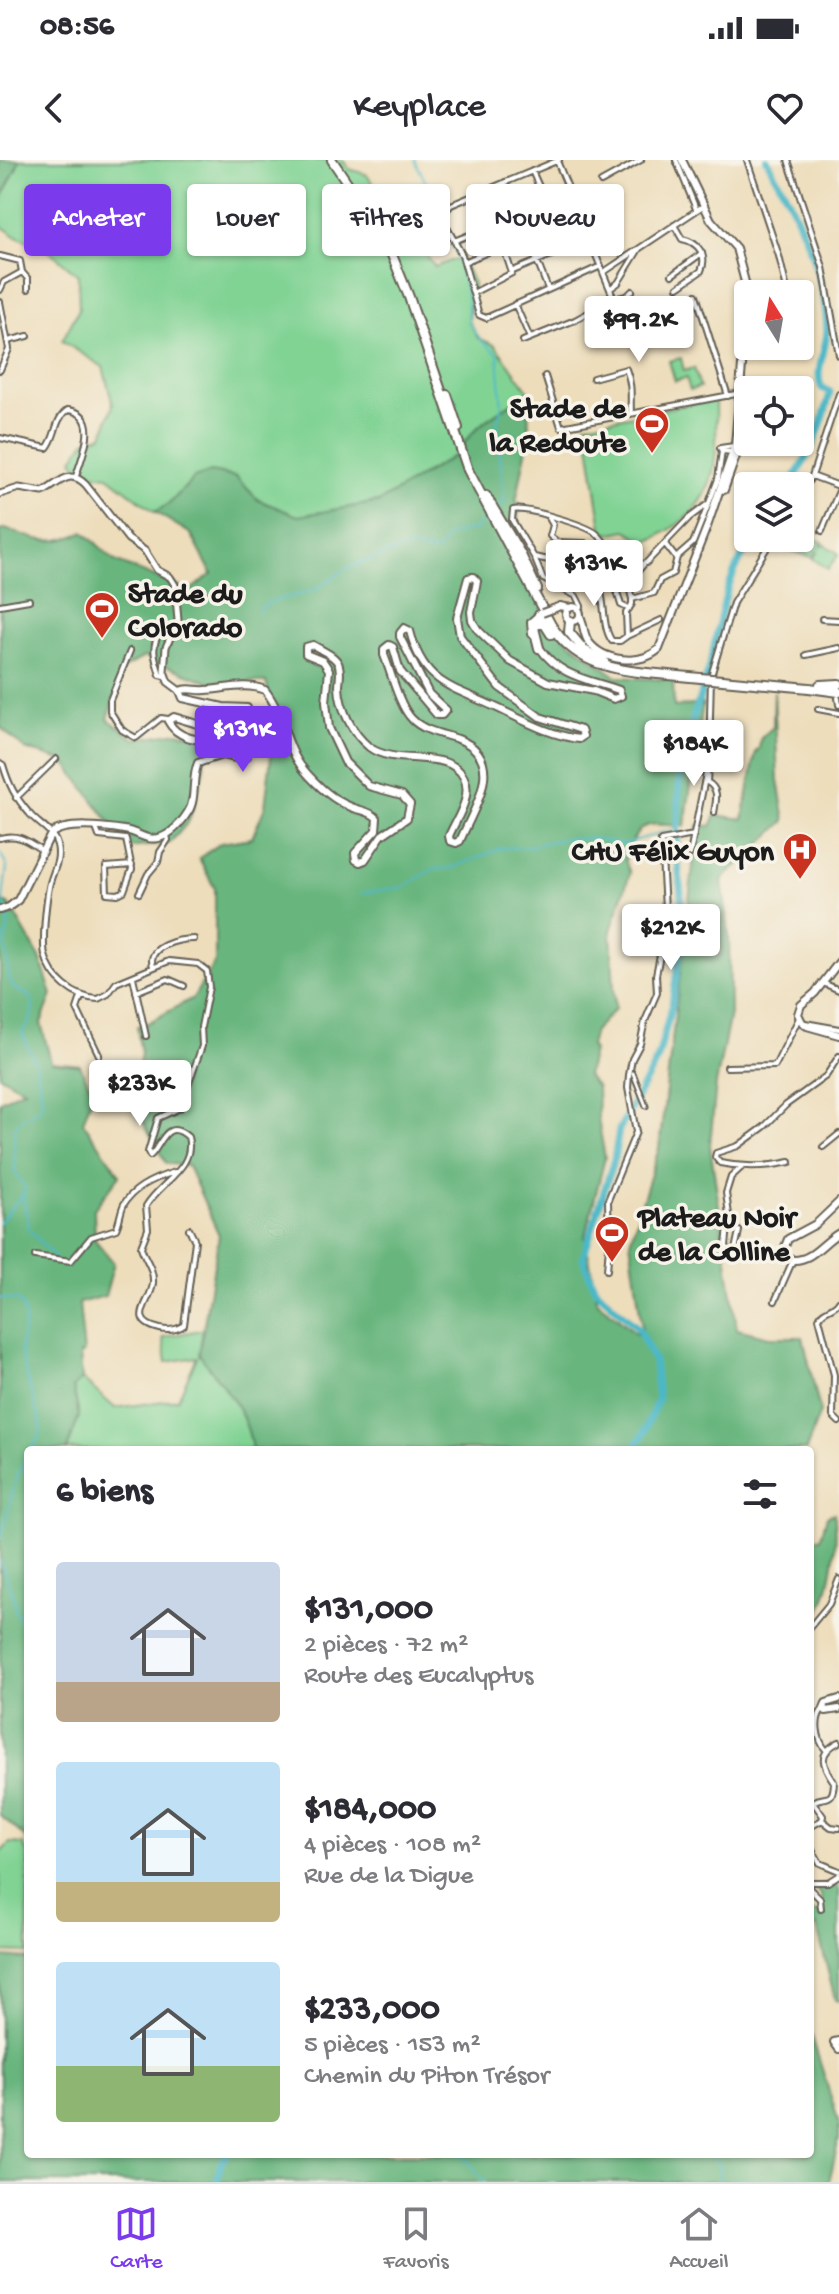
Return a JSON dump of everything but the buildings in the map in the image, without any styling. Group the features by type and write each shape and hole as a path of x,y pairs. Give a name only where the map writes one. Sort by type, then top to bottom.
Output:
{"main road":[{"path":"335,160 373,212 396,253 477,478 520,553 554,624 568,642 593,661 606,665 810,686 839,684"},
{"path":"682,161 700,208 736,248 746,286 741,376"},
{"path":"3,909 25,890 56,829 124,830 155,839 167,835 190,809 198,763 219,756 245,758 248,754 245,748 236,744 197,740 170,727 168,719 174,717 204,726 228,716 248,714 245,706 223,707 183,698 180,691 184,688 200,690 248,686 265,690 276,707 301,767 333,797 377,818 376,830 355,853 356,860 365,860 382,835 407,818 410,804 402,795 369,786 345,762 329,728 326,702 329,670 323,661 306,654 306,647 313,645 337,662 340,696 347,719 370,747 394,758 442,761 462,774 466,796 449,836 450,841 460,841 483,785 482,758 470,745 411,719 384,649 389,645 393,647 400,671 437,715 445,713 445,707 429,694 412,665 400,637 404,628 410,631 415,651 422,662 452,689 532,726 579,739 583,734 581,730 540,717 499,687 460,636 457,618 468,578 473,577 477,581 471,612 474,624 513,664 553,684 594,691 614,699 621,696 616,688 576,678 561,670 539,648 534,628 541,617 560,606 573,616 595,648 608,655 639,660 654,654 663,643 734,456"},
{"path":"573,616 568,630 571,636 595,658 648,671"},
{"path":"541,617 566,651 586,664 612,671 648,671"},
{"path":"810,686 838,695"},
{"path":"839,962 801,1005 801,1021 839,1032"},
{"path":"837,1206 816,1224 788,1239 785,1255 793,1260 806,1259 839,1233"},
{"path":"839,1699 826,1703 824,1708 826,1711 839,1709"},
{"path":"839,2041 834,2044 839,2049"}],"street":[{"path":"500,184 558,160 566,184"},
{"path":"601,182 641,160"},
{"path":"747,160 785,280"},
{"path":"788,160 823,267 839,355"},
{"path":"532,171 538,184"},
{"path":"466,198 451,205 444,213 444,222 464,262 479,315 483,318 602,269 700,208"},
{"path":"674,225 680,238 692,241 702,253 703,269 678,287"},
{"path":"454,241 466,236"},
{"path":"611,288 616,286 640,247"},
{"path":"672,275 702,253"},
{"path":"0,256 20,261 22,272 28,279 28,289"},
{"path":"464,262 479,256"},
{"path":"507,256 513,271"},
{"path":"535,256 548,289"},
{"path":"473,293 511,275 513,271 551,256"},
{"path":"597,256 614,299"},
{"path":"626,256 632,261"},
{"path":"0,290 4,282 22,272"},
{"path":"523,341 575,320 632,291"},
{"path":"696,295 728,396"},
{"path":"0,302 9,353 0,370"},
{"path":"515,304 530,338"},
{"path":"8,341 28,336"},
{"path":"593,378 626,369 633,390 629,402 631,414"},
{"path":"545,376 561,427 734,396"},
{"path":"813,472 839,394"},
{"path":"0,438 47,448 61,415 73,410 84,419 88,430 76,476"},
{"path":"632,599 643,598 656,591 660,580 673,573 676,559 693,543 709,503 718,479 721,446 734,448"},
{"path":"0,494 19,488 43,492 61,479 76,476"},
{"path":"76,476 99,500 128,539 145,551 157,570 170,577 175,585 178,620 165,652 165,676"},
{"path":"814,477 839,488 822,531"},
{"path":"615,586 629,581 689,518 709,503"},
{"path":"581,606 576,596 543,579 512,520 513,510 525,509 594,532 620,563 626,566 644,564"},
{"path":"549,517 553,525"},
{"path":"559,520 553,525 550,536 557,542 585,543"},
{"path":"665,544 676,559"},
{"path":"714,813 717,793 707,782 711,676 730,611 765,552"},
{"path":"534,557 586,566 596,589 601,592"},
{"path":"629,609 621,605 608,563 599,561 595,566 609,640 617,641 661,620"},
{"path":"627,636 625,617 632,599 629,581"},
{"path":"0,605 29,600"},
{"path":"822,619 839,620"},
{"path":"159,634 153,644 160,675 180,691"},
{"path":"806,655 839,648"},
{"path":"130,651 110,700 110,711 122,730 136,738 161,718 168,719"},
{"path":"838,695 839,705"},
{"path":"818,709 839,713"},
{"path":"16,798 56,759"},
{"path":"690,854 708,760"},
{"path":"0,763 16,798 56,841 59,856 49,886 45,955 60,980 88,999 104,997 116,983 169,961 198,964 205,968 209,976 200,1052 180,1108 158,1118 148,1152 150,1156 155,1153 160,1138 165,1134 183,1133 188,1137 190,1152 184,1166 146,1206 148,1229 141,1247 152,1267 153,1284 142,1313 143,1319 152,1327 168,1330 184,1325 195,1241 189,1229"},
{"path":"96,828 99,836 125,838 132,865 124,891 107,893 106,867 132,865"},
{"path":"139,893 158,862 168,840 167,835"},
{"path":"607,1270 608,1200 636,1132 628,1088 632,1059 657,993 656,975 666,925 660,843 666,839 693,835"},
{"path":"0,838 23,837 43,851"},
{"path":"153,966 153,955 173,940 194,939"},
{"path":"133,977 146,1036"},
{"path":"136,992 168,979 184,986"},
{"path":"823,983 839,990"},
{"path":"81,997 77,1009 99,1055"},
{"path":"727,1067 775,1066 801,1021"},
{"path":"790,1162 743,1166 720,1163 716,1160 716,1153 738,1146 764,1127 786,1105 826,1076 839,1056"},
{"path":"633,1073 646,1106"},
{"path":"823,1147 839,1134"},
{"path":"739,1231 735,1250 730,1253 726,1246 729,1215 726,1193 731,1177 743,1166"},
{"path":"35,1256 71,1261 91,1237 116,1229 121,1209 134,1193 161,1176 178,1171"},
{"path":"775,1301 793,1260"},
{"path":"839,1301 819,1318 834,1375 834,1418 839,1422"},
{"path":"814,1622 829,1604 839,1579"},
{"path":"824,1708 819,1712 817,1725 820,1742 826,1750"},
{"path":"814,1802 828,1799 833,1793 834,1782 825,1769 824,1755 826,1750 839,1742"},
{"path":"814,1804 822,1820 831,1827 839,1828"},
{"path":"814,1825 822,1820"},
{"path":"814,1853 820,1863 839,1873 828,1882 814,1882"},
{"path":"814,1893 820,1899 821,1909"}],"green space":[{"path":"0,160 20,160 2,198 0,217"},
{"path":"20,160 343,160 349,169 366,174 373,184 322,184 322,256 427,256 435,267 461,257 473,284 469,321 478,338 495,345 528,394 479,427 457,454 379,502 298,517 258,500 236,477 194,478 169,504 155,512 108,476 81,473 73,459 85,441 103,435 113,405 103,367 62,341 79,309 78,275 56,256 171,256 171,184 24,184 24,240 0,225 2,198"},
{"path":"681,358 684,371 694,368 700,387 690,390 686,378 675,381 669,361"},
{"path":"528,394 529,437 516,502 523,505 517,517 530,568 566,639 617,677 673,680 674,707 703,704 685,826 645,826 635,837 625,860 630,873 611,931 615,1009 594,1031 590,1046 593,1051 587,1076 597,1087 598,1119 605,1158 585,1236 597,1301 637,1334 642,1327 630,1241 659,1148 698,825 711,826 716,815 743,819 756,751 761,738 773,727 774,691 778,780 785,821 722,880 729,936 730,1014 716,1084 710,1145 737,1329 769,1337 803,1337 820,1412 807,1446 251,1446 239,1410 199,1354 219,1235 188,1166 166,1163 131,1100 141,1054 137,1026 193,998 215,962 215,889 199,858 221,843 252,838 265,807 275,722 266,682 208,682 144,657 122,669 108,719 135,739 178,732 205,737 204,771 189,821 170,843 129,848 64,761 25,749 0,727 0,531 5,529 53,541 84,532 115,561 189,591 212,574 191,534 155,512 169,504 194,478 211,472 236,477 258,500 298,516 379,502 457,454 471,435 498,412"},
{"name":"Stade de la Redoute","path":"716,399 714,468 701,502 670,530 645,543 627,530 603,535 586,424"},
{"path":"814,539 823,542 821,546 824,544 839,554 828,569 813,559 818,551 812,557 795,552 814,552"},
{"path":"0,901 9,904 40,958 52,995 41,1023 51,1062 80,1065 93,1093 83,1122 120,1175 94,1209 95,1240 114,1263 105,1296 79,1303 84,1353 80,1354 82,1379 73,1387 79,1416 68,1446 24,1446 24,1836 0,1815 0,1101 24,1089 0,1076"},
{"path":"206,1329 216,1376 235,1400 251,1436 252,1446 68,1446 79,1416 73,1387 82,1379 115,1408 178,1399 197,1357 167,1362 163,1337"},
{"path":"834,1513 832,1571 814,1619 814,1538 820,1539 827,1516"},
{"path":"10,1843 24,1846 24,1953 0,1952 0,1853"},
{"path":"834,1882 839,1889 839,2001 835,2000 817,1927 814,1927 814,1912 823,1912 821,1895 816,1889 818,1885"},
{"path":"0,1957 24,1959 24,2158 814,2158 814,2044 839,2123 839,2139 829,2182 0,2182"}],"waterway":[{"path":"415,160 428,187 437,219 457,256 467,296 469,323 482,341 498,354 502,409 497,421 504,501 499,509"},
{"path":"767,160 811,252 820,282 827,328 819,374 822,388 830,392 814,441 798,472"},
{"path":"258,612 267,603 315,590 347,568 382,555 411,547 438,551 449,535 476,529 486,517"},
{"path":"636,1446 658,1399 654,1361 638,1328 595,1289 583,1258 614,1159 619,1130 658,1058 672,1004 684,926 677,850 680,758 706,678 730,582 745,552"},
{"path":"362,893 404,887 433,869 451,868 502,848 526,847 567,838 590,838 624,844 677,828"},
{"path":"0,852 7,867 3,898 9,922 5,942 10,982 14,988 29,996 33,1003 31,1019 22,1033 36,1065 43,1102 40,1108 17,1123 14,1132 15,1172 26,1190 0,1222"},
{"path":"23,1195 29,1229 55,1258"},
{"path":"0,1298 18,1300 24,1312 22,1357 41,1425 40,1435 33,1446"},
{"path":"0,1539 24,1462"},
{"path":"0,1561 24,1629"},
{"path":"217,2182 224,2158"},
{"path":"465,2158 485,2182"},
{"path":"715,2158 720,2182"}],"place":[{"name":"Stade de la Redoute","path":"652,455"},
{"name":"Stade du Colorado","path":"102,640"},
{"name":"CHU Félix Guyon","path":"800,881"},
{"name":"Plateau Noir de la Colline","path":"612,1264"}]}
